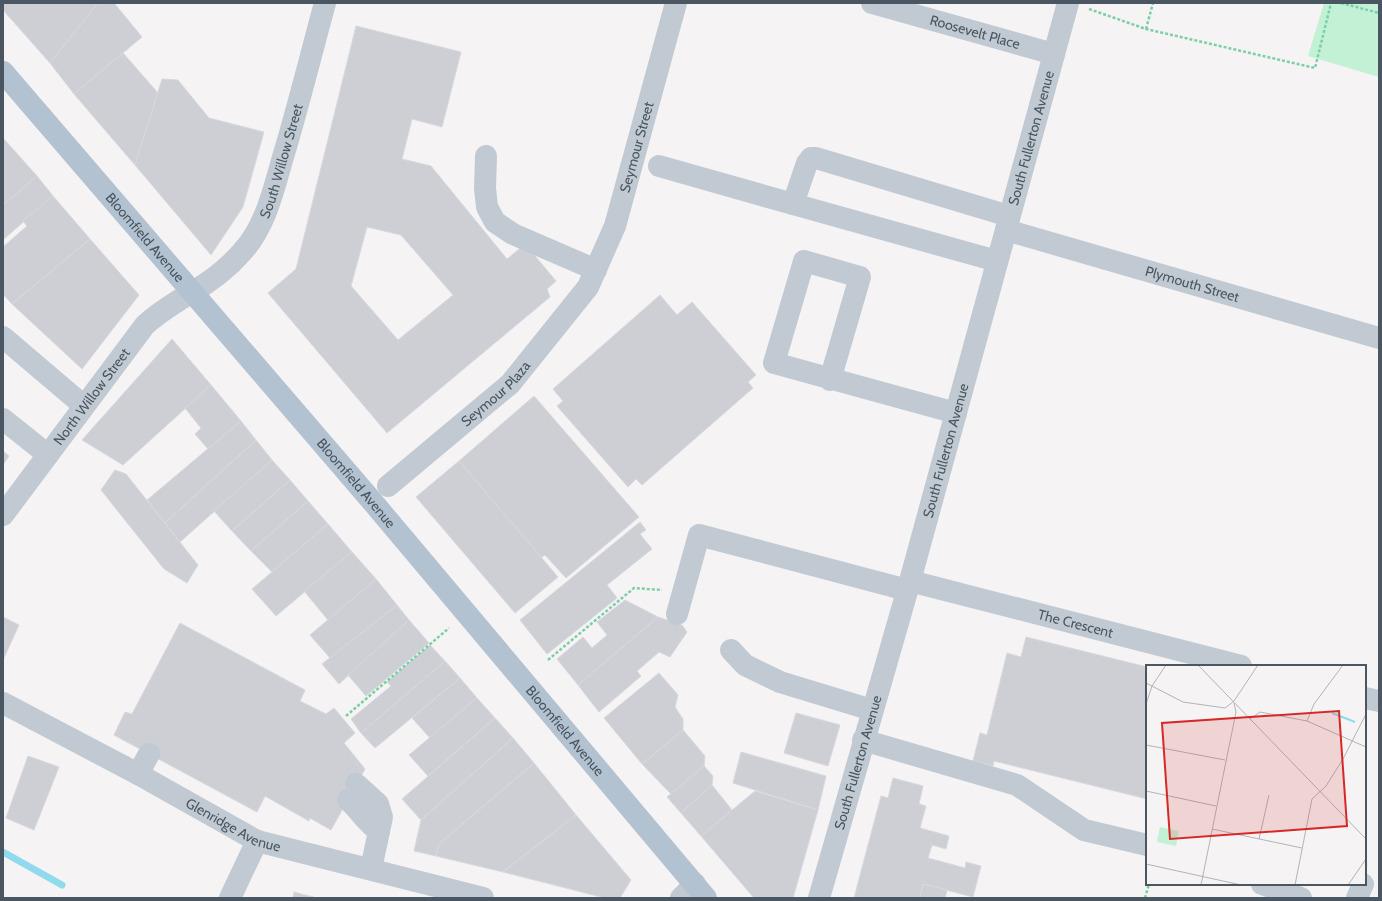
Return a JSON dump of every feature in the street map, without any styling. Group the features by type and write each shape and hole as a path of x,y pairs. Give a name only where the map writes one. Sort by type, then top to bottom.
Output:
{"main road":[{"name":"Bloomfield Avenue","path":"3,72 193,292 466,613 694,893"}],"street":[{"name":"South Willow Street","path":"193,292 234,261 244,251 258,228 271,197 325,3"},
{"name":"Seymour Street","path":"592,279 615,226 676,3"},
{"name":"Roosevelt Place","path":"872,3 1054,54"},
{"name":"South Fullerton Avenue","path":"819,898 863,740 909,586 1054,54 1076,4"},
{"path":"486,156 485,188 487,207 495,222 513,234 592,279"},
{"name":"Plymouth Street","path":"793,204 807,163 811,158 816,158 1007,223 1379,338"},
{"path":"659,166 997,261"},
{"path":"830,380 860,277 804,261 774,363 830,380 956,414"},
{"name":"Seymour Plaza","path":"388,486 510,384 592,279"},
{"name":"North Willow Street","path":"3,515 145,325 157,313 193,292"},
{"path":"3,337 84,406"},
{"path":"3,419 48,455"},
{"name":"The Crescent","path":"683,591 699,535 1237,665"},
{"path":"677,614 683,591"},
{"path":"731,650 745,666 780,682 872,710"},
{"path":"1366,698 1379,701"},
{"name":"Glenridge Avenue","path":"3,703 138,774 257,841 483,898"},
{"path":"863,740 1017,785 1084,830 1146,845"},
{"path":"138,774 149,754"},
{"path":"352,792 378,804 382,817 371,869"},
{"path":"230,898 257,841"},
{"path":"1265,885 1301,898"},
{"path":"1357,898 1363,885"}],"path":[{"path":"1146,30 1153,3"},
{"path":"1076,4 1146,30 1315,68 1331,3"},
{"path":"1341,3 1379,13"},
{"path":"548,660 634,588 683,591"},
{"path":"346,716 466,613"},
{"path":"1146,898 1149,885"}],"green space":[{"path":"1324,3 1379,3 1379,77 1308,56"}],"building":[{"path":"3,3 98,3 50,63 3,10"},
{"path":"98,3 114,3 142,37 74,94 50,63"},
{"path":"356,26 461,52 442,127 412,119 402,159 431,166 507,259 525,244 556,281 547,289 550,297 387,433 268,293 296,269","holes":["367,227 401,235 453,295 398,340 351,286"]},
{"path":"123,53 158,93 135,165 74,94"},
{"path":"162,79 178,80 209,118 264,132 243,207 211,255 135,165"},
{"path":"3,138 37,176 3,205"},
{"path":"37,176 53,196 4,239 3,205"},
{"path":"53,196 90,239 12,304 3,294 3,247 27,226 23,221"},
{"path":"90,239 139,295 82,369 12,304"},
{"path":"660,295 677,315 692,302 756,375 748,382 753,388 642,485 636,479 628,487 557,406 563,401 553,389"},
{"path":"172,339 211,385 123,465 82,440"},
{"path":"211,385 241,421 208,449 195,434 201,428 185,408"},
{"path":"534,396 639,517 566,578 545,555 541,558 459,461"},
{"path":"241,421 256,440 165,523 147,500"},
{"path":"256,440 272,460 180,542 165,523"},
{"path":"3,451 9,456 3,465"},
{"path":"272,460 290,480 232,531 214,511"},
{"path":"459,461 558,577 515,613 416,497"},
{"path":"115,470 126,474 198,565 187,583 164,569 101,490"},
{"path":"290,480 308,501 251,551 232,531"},
{"path":"308,501 328,524 272,572 251,551"},
{"path":"640,522 646,530 640,534 652,549 607,585 617,598 547,654 520,620"},
{"path":"328,524 352,552 276,616 252,589"},
{"path":"352,552 376,579 328,620 304,591"},
{"path":"376,579 397,605 330,658 310,635"},
{"path":"625,600 658,617 578,685 557,659 583,637 592,648 607,635 597,622"},
{"path":"397,605 409,620 339,684 322,664"},
{"path":"3,617 19,625 3,660"},
{"path":"658,617 682,625 687,632 670,657 659,652 637,671 641,676 599,712 578,685"},
{"path":"409,620 429,643 366,696 348,675"},
{"path":"180,623 305,690 300,701 326,714 334,708 355,733 344,743 365,769 331,830 310,818 309,821 265,796 257,812 114,735 125,712 132,714"},
{"path":"1026,637 1146,667 1146,799 994,761 993,766 973,761 980,733 987,735 1007,653 1021,657"},
{"path":"430,645 445,661 361,733 351,719 391,686 387,682"},
{"path":"445,661 460,678 375,748 361,733"},
{"path":"659,673 678,695 675,707 683,719 683,730 642,764 604,718"},
{"path":"460,678 477,698 430,738 412,718"},
{"path":"477,698 495,718 428,776 409,755"},
{"path":"796,713 840,725 828,766 784,753"},
{"path":"495,718 513,738 421,820 402,799"},
{"path":"683,730 705,756 704,766 671,794 642,764"},
{"path":"513,738 534,763 439,844 436,856 414,851 421,820"},
{"path":"741,752 826,776 818,810 733,783"},
{"path":"28,756 59,767 34,830 6,818"},
{"path":"534,763 576,815 503,872 436,856 439,844"},
{"path":"704,766 713,776 712,785 681,813 667,797"},
{"path":"893,778 923,786 919,804 926,806 920,828 949,836 946,849 932,845 928,858 965,868 966,862 981,866 973,897 923,884 920,898 854,898 881,796 888,798"},
{"path":"712,785 732,810 701,836 681,813"},
{"path":"755,791 818,810 793,898 754,898 701,836"},
{"path":"576,815 631,880 620,898 605,898 503,872"},
{"path":"923,884 947,890 945,898 920,898"},
{"path":"294,892 317,898 293,898"}],"waterway":[{"path":"3,852 62,885"}]}
